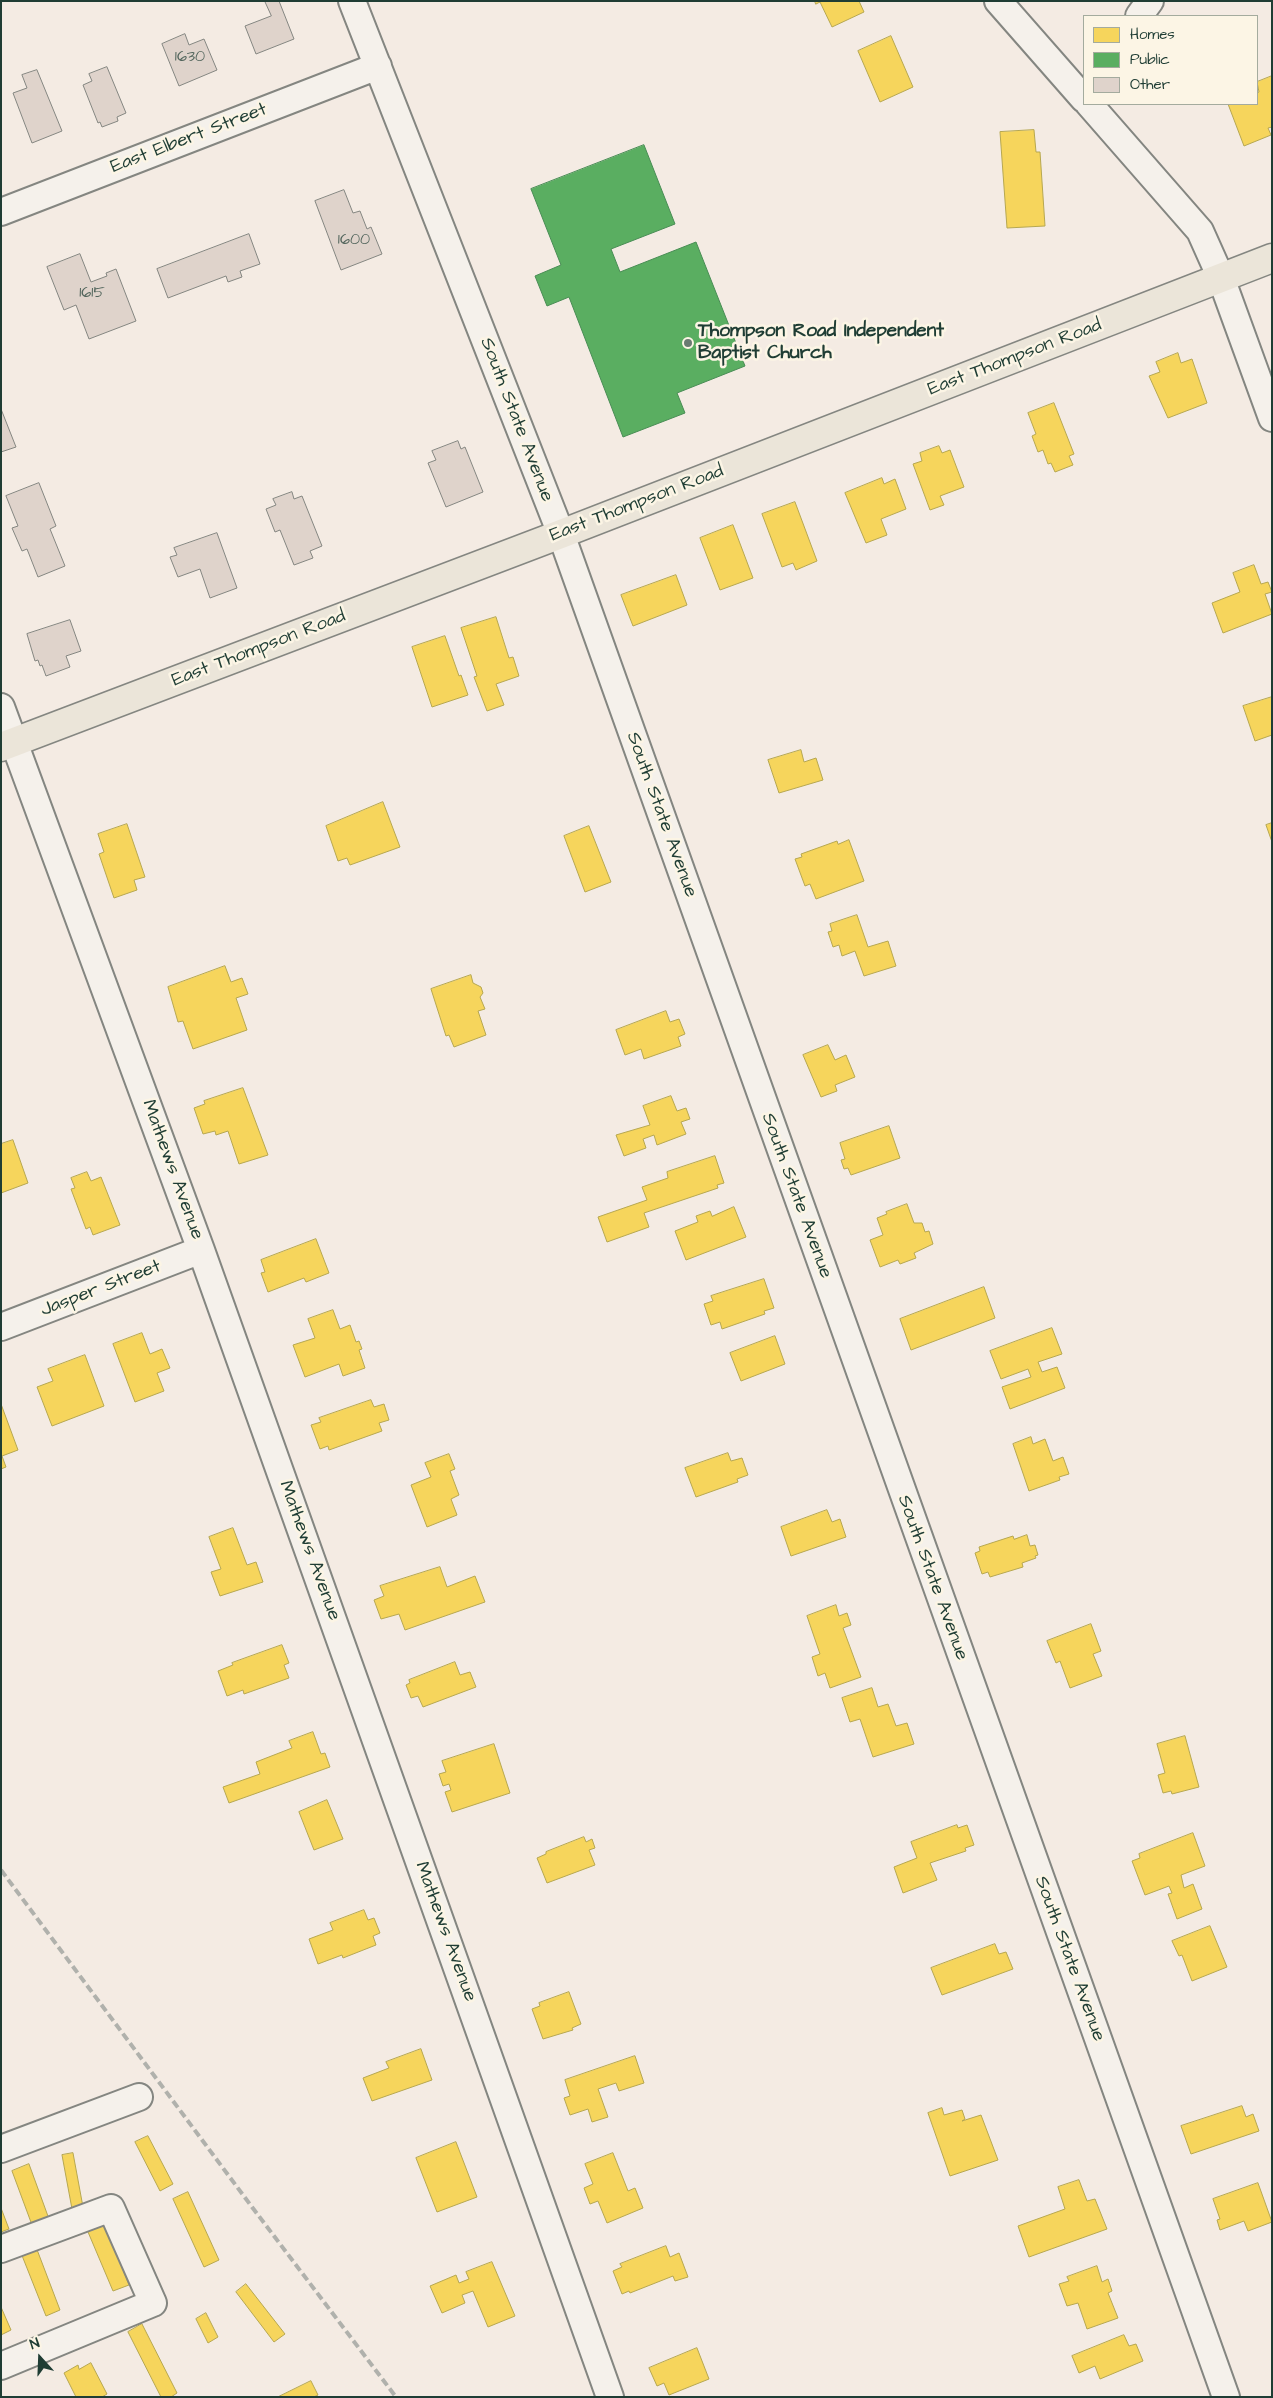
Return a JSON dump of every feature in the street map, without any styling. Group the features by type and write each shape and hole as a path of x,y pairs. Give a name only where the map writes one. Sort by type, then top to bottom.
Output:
{"main road":[{"name":"East Thompson Road","path":"8,744 560,534 1272,258"}],"street":[{"name":"South State Avenue","path":"352,1 560,534 1226,2397"},
{"path":"998,1 1083,95"},
{"path":"1140,15 1150,1"},
{"name":"East Elbert Street","path":"1,212 378,66"},
{"path":"1092,105 1200,231 1221,278 1272,418"},
{"name":"Mathews Avenue","path":"1,707 8,744 201,1250 610,2397"},
{"name":"Jasper Street","path":"1,1327 201,1250"},
{"path":"1,2150 139,2097"},
{"path":"1,2249 111,2208 153,2304 1,2366"}],"building: Homes":[{"path":"815,1 859,1 864,12 832,27 820,2 816,4"},
{"path":"891,36 913,87 880,102 858,51"},
{"path":"1272,76 1272,127 1268,128 1271,135 1244,146 1228,105 1258,105 1258,82"},
{"path":"1034,130 1036,152 1040,152 1045,226 1007,228 1000,132"},
{"path":"1178,353 1181,363 1192,359 1207,403 1168,418 1149,376 1160,372 1156,362"},
{"path":"1054,403 1074,454 1069,456 1073,465 1055,472 1051,463 1048,464 1043,450 1038,452 1032,436 1036,434 1028,413"},
{"path":"939,446 942,453 950,450 964,487 940,496 944,505 930,510 913,464 922,461 920,453"},
{"path":"882,478 884,484 895,479 906,509 881,519 887,535 866,543 845,493"},
{"path":"795,502 817,561 796,570 793,563 782,567 762,514"},
{"path":"733,525 753,578 720,590 700,538"},
{"path":"1254,565 1261,584 1268,582 1272,592 1265,594 1272,614 1223,633 1212,603 1240,592 1233,573"},
{"path":"676,575 687,605 633,626 621,595"},
{"path":"496,617 509,658 513,657 519,676 496,684 504,705 487,711 474,677 477,676 461,628"},
{"path":"445,636 468,695 432,707 412,647"},
{"path":"1272,697 1272,735 1255,741 1243,706"},
{"path":"801,750 804,762 816,758 823,780 779,793 768,760"},
{"path":"383,802 400,847 350,865 347,858 338,861 326,826"},
{"path":"1272,823 1272,842 1266,825"},
{"path":"127,824 145,877 134,880 137,890 114,898 99,854 104,852 98,834"},
{"path":"589,826 611,882 585,892 564,836"},
{"path":"849,840 864,881 816,899 810,884 805,886 795,859 802,857 801,854 837,841 838,844"},
{"path":"857,915 868,947 888,941 896,966 864,976 855,951 842,956 839,945 833,947 828,932 832,931 830,924"},
{"path":"225,966 231,982 242,978 248,994 236,998 247,1030 193,1049 183,1021 178,1022 168,987"},
{"path":"471,975 473,983 481,987 483,993 480,997 485,1009 478,1011 486,1035 454,1047 449,1035 446,1036 431,989"},
{"path":"666,1011 670,1022 679,1019 685,1034 678,1037 681,1046 644,1059 641,1049 625,1055 616,1030"},
{"path":"828,1045 835,1060 846,1055 855,1077 835,1085 837,1091 821,1097 803,1055"},
{"path":"243,1088 268,1155 239,1164 228,1131 216,1135 215,1131 203,1134 194,1108 205,1104 204,1101"},
{"path":"671,1096 677,1111 686,1108 690,1119 681,1122 686,1134 657,1145 654,1135 643,1139 646,1148 624,1156 616,1135 650,1125 643,1106"},
{"path":"889,1126 900,1158 851,1175 848,1168 844,1169 841,1160 845,1159 840,1143"},
{"path":"13,1140 28,1183 1,1193 1,1144"},
{"path":"715,1156 724,1183 717,1185 718,1188 644,1213 649,1227 607,1242 598,1217 647,1200 642,1187 668,1178 667,1172"},
{"path":"87,1172 91,1181 101,1177 120,1225 93,1235 90,1227 86,1229 71,1189 75,1188 71,1178"},
{"path":"907,1204 914,1223 922,1223 925,1232 929,1231 933,1244 914,1253 916,1258 900,1264 898,1260 880,1267 870,1240 883,1235 877,1218 887,1214 886,1212"},
{"path":"734,1207 746,1237 686,1260 675,1231 698,1222 696,1216 710,1211 712,1216"},
{"path":"316,1239 329,1273 306,1282 304,1278 268,1292 261,1273 265,1272 261,1260"},
{"path":"764,1279 774,1308 764,1311 765,1314 722,1329 720,1322 711,1325 704,1304 713,1301 711,1296"},
{"path":"984,1287 995,1318 911,1350 900,1319"},
{"path":"333,1310 340,1329 350,1325 356,1342 359,1341 362,1349 359,1350 365,1368 343,1376 339,1364 305,1377 293,1345 315,1338 308,1319"},
{"path":"1052,1328 1062,1354 1038,1362 1042,1372 1057,1367 1065,1388 1010,1409 1002,1387 1031,1377 1028,1369 1001,1379 990,1351"},
{"path":"142,1333 150,1354 162,1349 170,1368 157,1373 164,1391 135,1402 113,1344"},
{"path":"775,1336 785,1364 741,1381 730,1353"},
{"path":"85,1355 104,1406 52,1426 37,1387 53,1381 48,1369"},
{"path":"371,1400 374,1407 384,1404 389,1420 379,1423 382,1431 329,1450 328,1446 320,1449 311,1425 321,1422 319,1418"},
{"path":"1,1404 18,1450 2,1456 6,1467 1,1469"},
{"path":"1031,1437 1033,1444 1045,1439 1053,1461 1063,1457 1069,1474 1059,1477 1060,1480 1029,1491 1013,1444"},
{"path":"728,1453 731,1461 742,1458 748,1475 737,1479 738,1482 696,1497 685,1468"},
{"path":"449,1454 455,1469 450,1471 459,1495 451,1499 457,1515 427,1527 411,1485 431,1477 425,1463"},
{"path":"827,1510 832,1522 840,1519 846,1537 791,1556 781,1527"},
{"path":"233,1528 247,1565 256,1562 263,1582 220,1596 211,1572 221,1569 209,1537"},
{"path":"1027,1535 1030,1546 1035,1545 1038,1555 1035,1556 1036,1558 1022,1563 1023,1567 990,1577 988,1572 982,1574 975,1553 980,1551 979,1547 1013,1536 1014,1539"},
{"path":"440,1567 447,1587 475,1576 485,1602 405,1630 399,1614 381,1619 374,1600 384,1596 380,1586"},
{"path":"836,1605 839,1616 847,1613 851,1625 843,1628 861,1677 830,1688 825,1673 818,1676 812,1657 820,1654 807,1616"},
{"path":"1091,1624 1101,1651 1093,1654 1102,1676 1070,1688 1060,1661 1056,1663 1047,1641"},
{"path":"282,1645 289,1663 284,1665 289,1678 244,1694 243,1690 227,1696 218,1671 233,1665 232,1663"},
{"path":"455,1662 460,1675 470,1672 476,1687 423,1707 418,1696 411,1698 406,1685 410,1683 409,1680"},
{"path":"872,1688 878,1707 888,1704 896,1726 907,1723 914,1744 873,1757 860,1719 850,1722 842,1698"},
{"path":"313,1732 321,1754 325,1753 330,1767 229,1803 223,1787 260,1774 256,1762 292,1748 289,1741"},
{"path":"1185,1736 1199,1787 1172,1794 1171,1791 1163,1793 1158,1775 1165,1773 1157,1744"},
{"path":"494,1744 510,1793 452,1812 445,1792 451,1790 449,1784 443,1786 439,1774 446,1772 442,1761"},
{"path":"327,1800 343,1839 314,1850 299,1812"},
{"path":"957,1825 958,1828 967,1825 974,1845 965,1848 966,1851 930,1863 937,1880 903,1893 894,1867 917,1858 911,1842"},
{"path":"1193,1833 1205,1866 1181,1875 1184,1888 1193,1884 1202,1909 1177,1919 1168,1894 1172,1893 1169,1886 1145,1895 1132,1861 1140,1858 1139,1854"},
{"path":"584,1837 586,1842 592,1839 595,1848 589,1850 595,1865 547,1883 537,1858 546,1854 546,1852"},
{"path":"364,1910 368,1920 374,1918 380,1933 373,1936 376,1945 343,1958 342,1955 318,1964 309,1939 333,1930 330,1923"},
{"path":"1210,1926 1227,1967 1192,1981 1182,1955 1179,1956 1172,1941"},
{"path":"995,1944 999,1954 1006,1952 1013,1969 942,1995 931,1968"},
{"path":"569,1992 581,2024 572,2028 573,2030 543,2039 532,2009 540,2006 539,2003"},
{"path":"421,2049 432,2080 372,2101 363,2078 389,2068 386,2062"},
{"path":"635,2056 644,2083 619,2091 616,2083 598,2089 608,2117 592,2122 588,2109 570,2115 564,2098 570,2096 565,2080"},
{"path":"1242,2106 1246,2117 1253,2114 1259,2131 1191,2154 1181,2126"},
{"path":"942,2108 944,2115 962,2110 965,2119 962,2121 981,2115 998,2160 950,2176 928,2113"},
{"path":"148,2136 173,2184 160,2191 135,2142"},
{"path":"456,2142 477,2197 437,2212 416,2158"},
{"path":"73,2153 83,2207 72,2209 62,2155"},
{"path":"613,2153 628,2191 635,2188 643,2208 607,2223 598,2201 590,2204 584,2188 593,2184 585,2164"},
{"path":"29,2164 49,2219 32,2225 12,2171"},
{"path":"1079,2180 1087,2201 1095,2199 1107,2229 1029,2257 1018,2226 1065,2209 1058,2187"},
{"path":"1258,2183 1272,2222 1248,2231 1244,2221 1220,2230 1217,2220 1220,2219 1213,2199"},
{"path":"188,2192 219,2260 204,2267 173,2199"},
{"path":"1,2208 9,2229 1,2232"},
{"path":"105,2225 129,2285 113,2291 88,2232"},
{"path":"666,2246 670,2257 679,2253 688,2277 675,2281 673,2276 630,2293 629,2291 622,2294 613,2271 622,2267 620,2264"},
{"path":"36,2247 60,2310 46,2316 21,2253"},
{"path":"492,2262 515,2316 488,2327 473,2291 462,2295 465,2303 442,2313 430,2286 456,2275 459,2283 469,2279 466,2272"},
{"path":"1097,2266 1102,2282 1108,2279 1112,2291 1108,2293 1118,2318 1087,2329 1078,2303 1067,2306 1059,2284 1069,2281 1067,2277"},
{"path":"246,2284 285,2334 274,2342 236,2292"},
{"path":"1,2307 11,2330 1,2335"},
{"path":"206,2313 218,2337 208,2343 196,2319"},
{"path":"142,2324 177,2393 171,2397 161,2397 128,2332"},
{"path":"1124,2335 1129,2346 1136,2344 1143,2361 1100,2379 1095,2366 1079,2373 1072,2356"},
{"path":"697,2348 709,2379 669,2395 664,2383 657,2386 649,2368"},
{"path":"91,2363 107,2394 102,2397 76,2397 64,2373 78,2365 79,2369"},
{"path":"311,2381 318,2395 314,2397 278,2397"}],"building: Public":[{"path":"644,145 675,224 611,249 620,272 696,242 745,366 677,393 685,413 623,437 569,297 547,306 535,276 561,265 531,189"}],"building: Other":[{"path":"265,1 279,1 294,39 256,54 245,26 271,16"},
{"path":"185,34 189,45 204,39 217,70 179,86 162,44"},
{"path":"107,67 126,113 117,117 118,121 102,127 100,122 98,123 83,85 92,81 89,74"},
{"path":"37,70 62,131 32,143 13,93 27,88 22,75"},
{"path":"344,190 353,213 360,211 367,229 371,227 382,254 341,270 315,201"},
{"path":"249,234 260,264 240,271 242,277 228,282 226,276 168,298 157,269"},
{"path":"80,254 91,282 107,276 106,273 116,269 136,321 89,339 76,305 64,310 47,267"},
{"path":"1,409 16,447 1,452"},
{"path":"458,441 461,449 465,447 483,492 446,507 428,463 436,460 432,451"},
{"path":"39,483 56,526 50,529 65,566 38,577 27,549 22,551 12,528 18,526 6,496"},
{"path":"292,492 294,499 302,496 322,546 310,551 313,558 294,565 280,530 275,532 266,509 276,505 273,499"},
{"path":"217,533 237,588 210,598 200,569 178,577 170,557 177,555 174,548"},
{"path":"70,620 81,651 66,656 70,667 46,676 42,665 40,666 38,660 35,661 27,634"}],"railway":[{"path":"1,1870 396,2397"}],"place":[{"name":"Thompson Road Independent Baptist Church","path":"688,343"}]}
